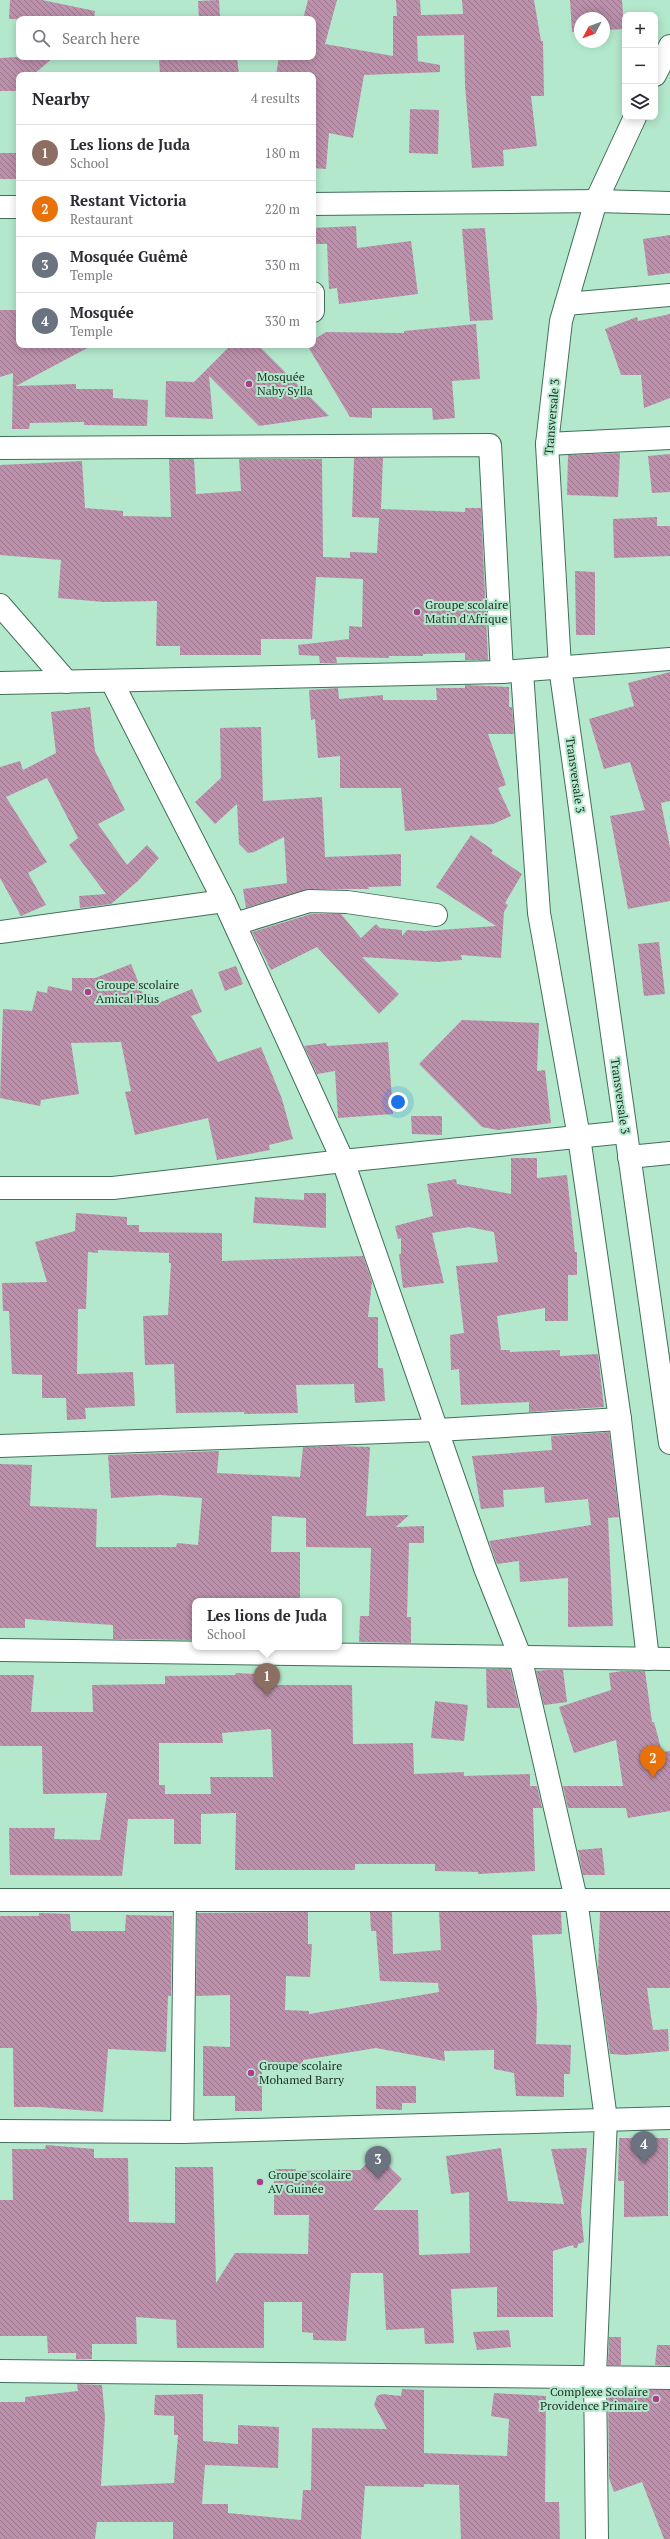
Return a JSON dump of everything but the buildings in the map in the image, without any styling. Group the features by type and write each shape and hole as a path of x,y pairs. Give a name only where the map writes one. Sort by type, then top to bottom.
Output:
{"street":[{"path":"658,69 670,46"},
{"name":"Transversale 3","path":"634,120 596,201 561,321 547,444 560,667 625,1132 667,1397 670,1443"},
{"path":"316,204 596,201 670,204"},
{"path":"0,208 16,207"},
{"path":"566,304 670,295"},
{"path":"547,444 670,438"},
{"path":"0,448 490,445 512,672 539,913 579,1137 620,1419 648,1659"},
{"path":"0,606 67,682"},
{"path":"0,683 112,682 512,672 670,659"},
{"path":"112,682 224,901 343,1161 485,1568 520,1656 576,1899 606,2119 595,2375 598,2539"},
{"path":"0,932 224,901"},
{"path":"235,924 309,901 347,902 436,915"},
{"path":"0,1188 113,1188 343,1161 625,1132"},
{"path":"629,1157 670,1153"},
{"path":"0,1446 438,1430 620,1419"},
{"path":"0,1650 670,1659"},
{"path":"0,1900 670,1900"},
{"path":"182,2132 185,1900"},
{"path":"0,2131 182,2132 670,2118"},
{"path":"0,2371 595,2375 670,2378"}],"place":[{"name":"Mosquée Naby Sylla","path":"249,384"},
{"name":"Groupe scolaire Matin d'Afrique","path":"417,612"},
{"name":"Groupe scolaire Amical Plus","path":"88,992"},
{"name":"Les lions de Juda","path":"267,1696"},
{"name":"Restant Victoria","path":"653,1778"},
{"name":"Groupe scolaire Mohamed Barry","path":"251,2073"},
{"name":"Mosquée","path":"644,2164"},
{"name":"Mosquée Guêmê","path":"378,2179"},
{"name":"Groupe scolaire AV Guinée","path":"260,2182"},
{"name":"Complexe Scolaire Providence Primaire","path":"656,2399"}]}
